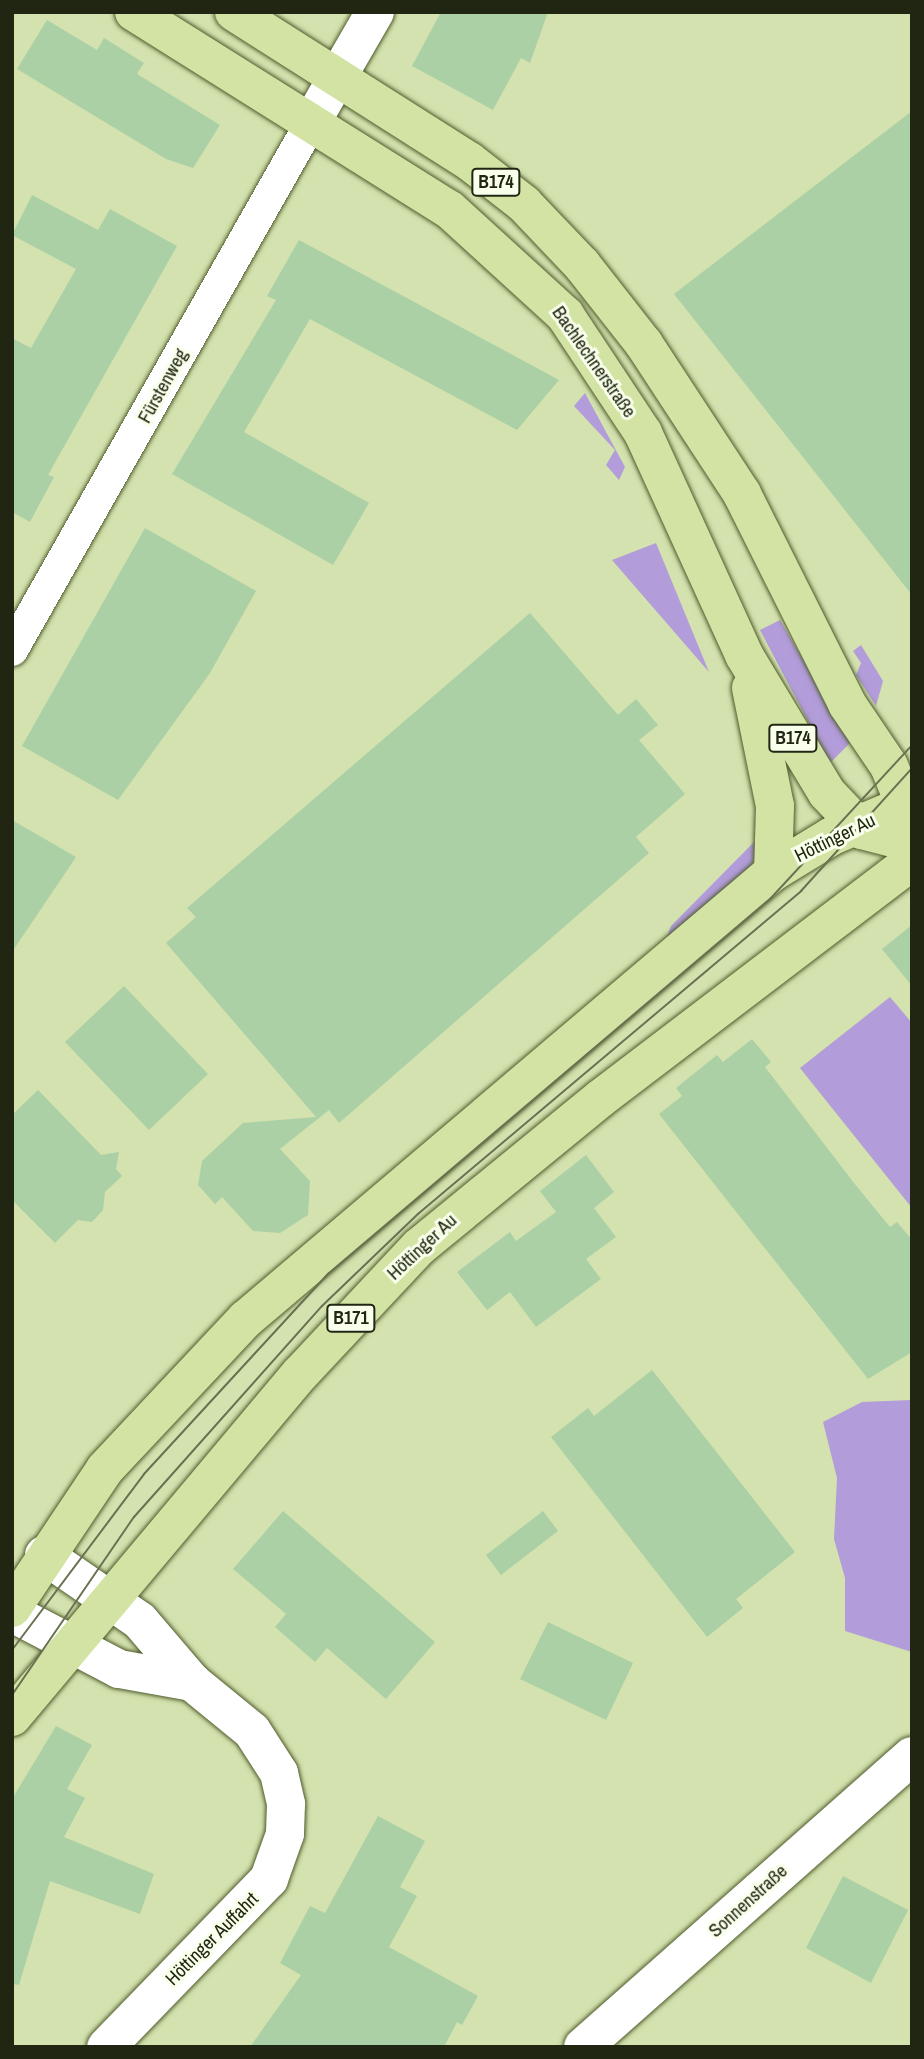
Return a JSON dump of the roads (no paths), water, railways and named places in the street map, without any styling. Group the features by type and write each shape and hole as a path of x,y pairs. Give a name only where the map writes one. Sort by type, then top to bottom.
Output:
{"main road":[{"name":"Bachlechnerstraße","path":"134,12 450,209 565,315 642,433 744,655 819,781 856,825 908,849"},
{"name":"B174","path":"234,12 339,75 524,204 582,265 710,439 847,704 895,750 908,804"},
{"path":"744,655 775,806 773,872"},
{"path":"908,804 908,849"},
{"name":"Höttinger Au","path":"12,1611 44,1555 153,1412 246,1319 773,872 856,825 908,804"},
{"name":"Höttinger Au","path":"12,1717 109,1595 314,1358 419,1247 601,1098 880,884 908,849"}],"street":[{"path":"312,121 375,12"},
{"name":"Fürstenweg","path":"12,650 312,121"},
{"name":"Höttinger Auffahrt","path":"44,1555 109,1595 192,1682 240,1720 272,1759 284,1789 285,1834 269,1880 249,1905 106,2047"},
{"name":"Höttinger Auffahrt","path":"12,1611 120,1669 192,1682"},
{"name":"Sonnenstraße","path":"583,2047 912,1756"}],"tram line":[{"path":"12,1650 144,1474 329,1273 771,898 912,745"},
{"path":"12,1695 134,1517 322,1306 419,1213 801,891 912,768"}]}
